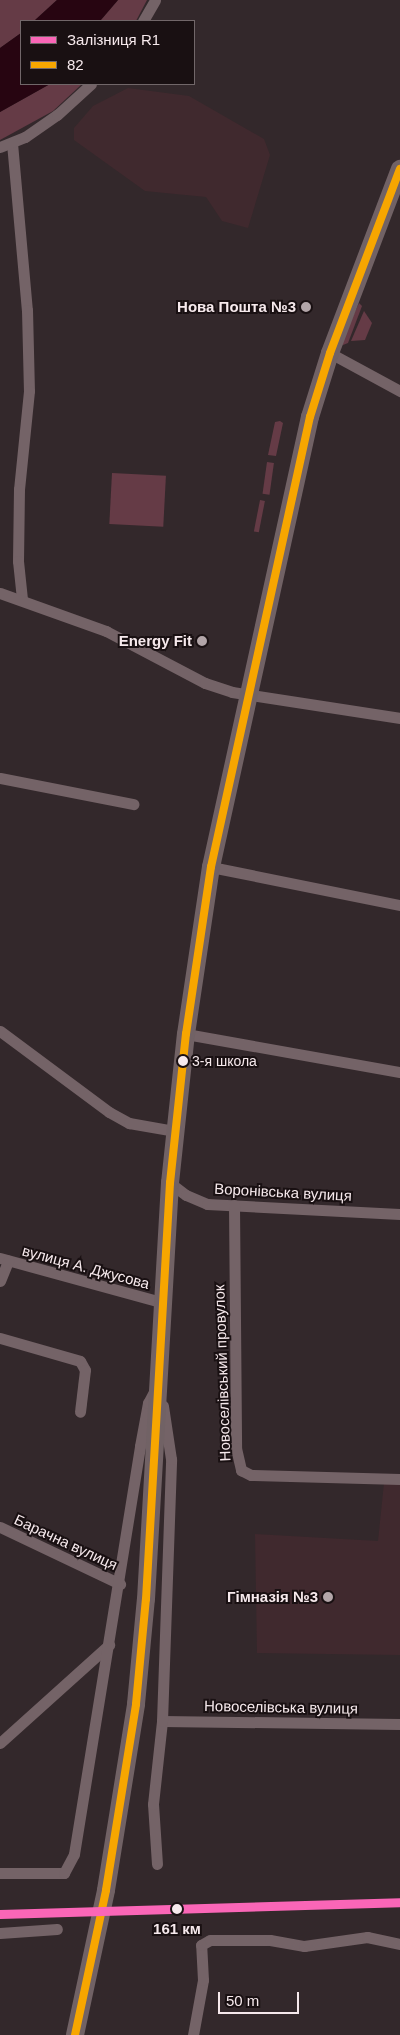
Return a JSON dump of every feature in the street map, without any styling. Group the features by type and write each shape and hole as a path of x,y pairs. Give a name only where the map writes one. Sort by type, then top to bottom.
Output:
{"highway":[{"path":"74,2035 106,1890 136,1704 160,1380 170,1183 186,1034 211,867 247,694 310,417 330,353 400,169"}],"street":[{"path":"143,20 155,0"},
{"path":"0,146 12,143 57,115 90,85"},
{"path":"12,143 27,328 29,391 19,489 18,562 22,600"},
{"path":"330,353 400,391"},
{"path":"0,592 106,631 205,683 247,694 400,718"},
{"path":"0,778 133,804"},
{"path":"211,867 400,905"},
{"path":"0,1031 109,1112 129,1123 175,1131"},
{"path":"186,1034 400,1072"},
{"name":"Воронівська вулиця","path":"170,1183 186,1195 207,1204 400,1214"},
{"name":"Новоселівський провулок","path":"234,1205 236,1448 241,1470 251,1475 400,1479"},
{"path":"0,1281 4,1260"},
{"name":"вулиця А. Джусова","path":"4,1260 164,1303"},
{"path":"0,1338 80,1361 85,1370 80,1412"},
{"path":"0,1873 64,1873 74,1854 120,1584 148,1403 160,1380"},
{"path":"157,1864 153,1804 162,1721 171,1459 160,1380"},
{"name":"Барачна вулиця","path":"0,1527 120,1584"},
{"path":"0,1743 109,1645"},
{"name":"Новоселівська вулиця","path":"162,1721 400,1724"},
{"path":"0,1933 57,1929"},
{"path":"193,2035 203,1980 201,1945 210,1940 270,1940 304,1946 322,1946 367,1937 400,1944"}],"shaded area":[{"path":"0,0 57,0 35,20 20,20 20,34 0,48"},
{"path":"57,0 118,0 101,20 35,20"},
{"path":"118,0 147,0 137,20 101,20"},
{"path":"20,34 20,85 48,85 0,112 0,48"},
{"path":"48,85 81,85 53,111 0,140 0,112"},
{"path":"128,88 189,96 264,139 270,155 248,228 222,221 206,197 145,191 74,140 74,128 93,106"},
{"path":"359,303 362,306 348,343 343,345 341,342"},
{"path":"364,311 372,323 365,340 351,341"},
{"path":"280,421 283,423 276,456 268,455 275,422"},
{"path":"267,462 274,463 269,495 263,494"},
{"path":"112,473 166,476 163,527 109,524"},
{"path":"260,500 265,501 259,532 254,531"},
{"name":"Гімназія №3","path":"384,1483 400,1484 400,1655 257,1653 255,1534 378,1541"}],"rail line":[{"name":"R1","path":"0,1914 400,1902"}],"transit line":[{"name":"82","path":"75,2035 106,1890 136,1704 146,1599 170,1183 186,1034 211,867 310,417 330,353 400,169"}],"place":[{"name":"Нова Пошта №3","path":"306,307"},
{"name":"Energy Fit","path":"202,641"},
{"name":"3-я школа","path":"183,1061"},
{"name":"Гімназія №3","path":"328,1597"},
{"name":"161 км","path":"177,1909"}]}
